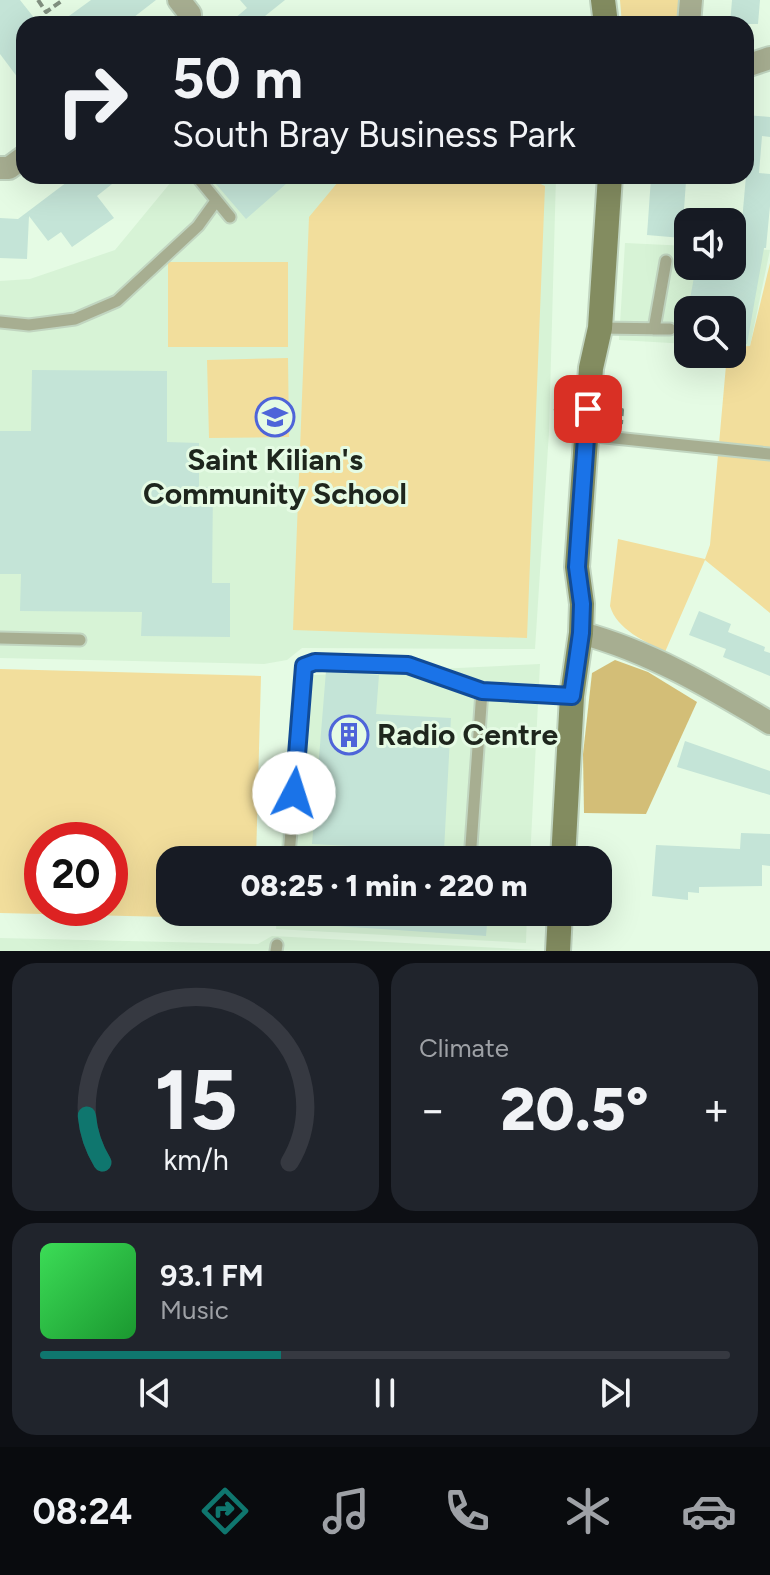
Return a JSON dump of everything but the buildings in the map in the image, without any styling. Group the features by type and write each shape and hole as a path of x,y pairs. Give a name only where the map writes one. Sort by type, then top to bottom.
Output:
{"main road":[{"path":"564,846 572,696 581,633 582,604 577,567 605,367 600,333 609,184"},
{"path":"558,951 559,926"}],"street":[{"path":"581,633 614,642 693,678 770,723"}],"lane":[{"path":"203,184 230,217"},
{"path":"0,322 29,325 75,319 117,301 198,226 216,201"},
{"path":"654,329 666,261"},
{"path":"600,333 670,329"},
{"path":"594,435 770,454"},
{"path":"0,638 80,640"},
{"path":"290,846 304,666 315,662 408,665 482,691 572,696"},
{"path":"471,846 482,691"}],"path":[{"path":"38,0 46,12 63,0"}],"shaded area":[{"path":"620,0 678,0 678,16 621,16"},
{"name":"Saint Kilian's Community School","path":"169,184 556,184 549,432 535,649 302,648 287,660 264,664 0,658 0,281 30,279 115,250"},
{"path":"336,184 545,186 527,638 293,630 309,217"},
{"path":"625,243 674,245 674,280 746,280 746,249 770,250 750,346 746,346 746,296 674,296 674,343 619,340"},
{"path":"168,262 288,262 288,347 168,347"},
{"path":"770,263 770,613 705,560 665,652 625,628 610,606 618,539 705,559 710,545 726,368 746,368 746,346 750,346"},
{"path":"288,358 289,437 209,438 207,360"},
{"path":"615,660 648,672 697,702 646,814 584,813 583,754 592,673"},
{"path":"540,664 531,846 281,846 293,676"},
{"path":"0,669 261,676 256,846 156,846 156,917 128,916 128,822 24,822 24,914 0,913"},
{"path":"276,926 527,926 526,943 276,929"},
{"path":"272,936 537,950 0,951 0,938 258,944"}],"place":[{"name":"Saint Kilian's Community School","path":"275,417"},
{"name":"Radio Centre","path":"349,735"}],"route":[{"path":"294,793 304,666 315,662 408,665 482,691 572,696 581,633 582,604 577,567 588,409"}]}
